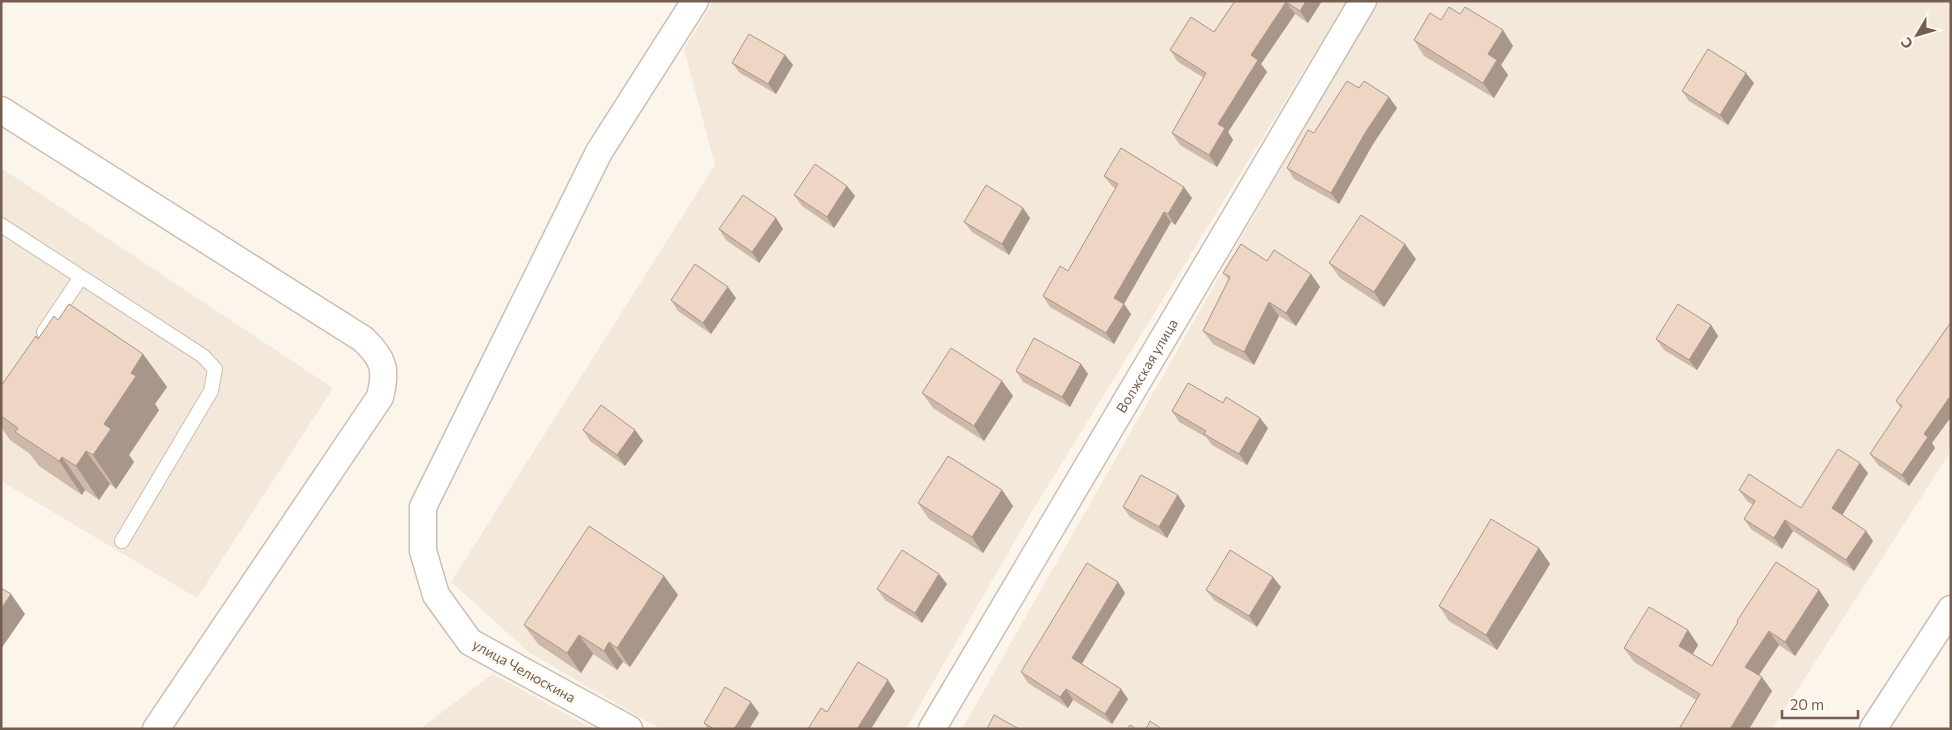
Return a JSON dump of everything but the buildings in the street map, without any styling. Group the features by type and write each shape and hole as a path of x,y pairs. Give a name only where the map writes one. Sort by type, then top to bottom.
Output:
{"street":[{"name":"улица Челюскина","path":"629,729 470,642 436,594 423,551 423,507 599,152 695,1"},
{"name":"Волжская улица","path":"932,729 1364,1"},
{"path":"1,110 363,339 380,355 385,377 380,398 156,729"},
{"path":"1873,729 1951,609"}],"lane":[{"path":"1,225 203,356 215,369 211,391 122,541"},
{"path":"38,341 81,277"}],"shaded area":[{"path":"714,1 1347,1 1031,513 906,729 660,729 530,653 451,582 715,165 684,49"},
{"path":"1376,1 1951,1 1951,451 1772,729 962,729"},
{"path":"1,168 333,388 197,598 1,481"},
{"path":"493,674 594,729 420,729"}]}
